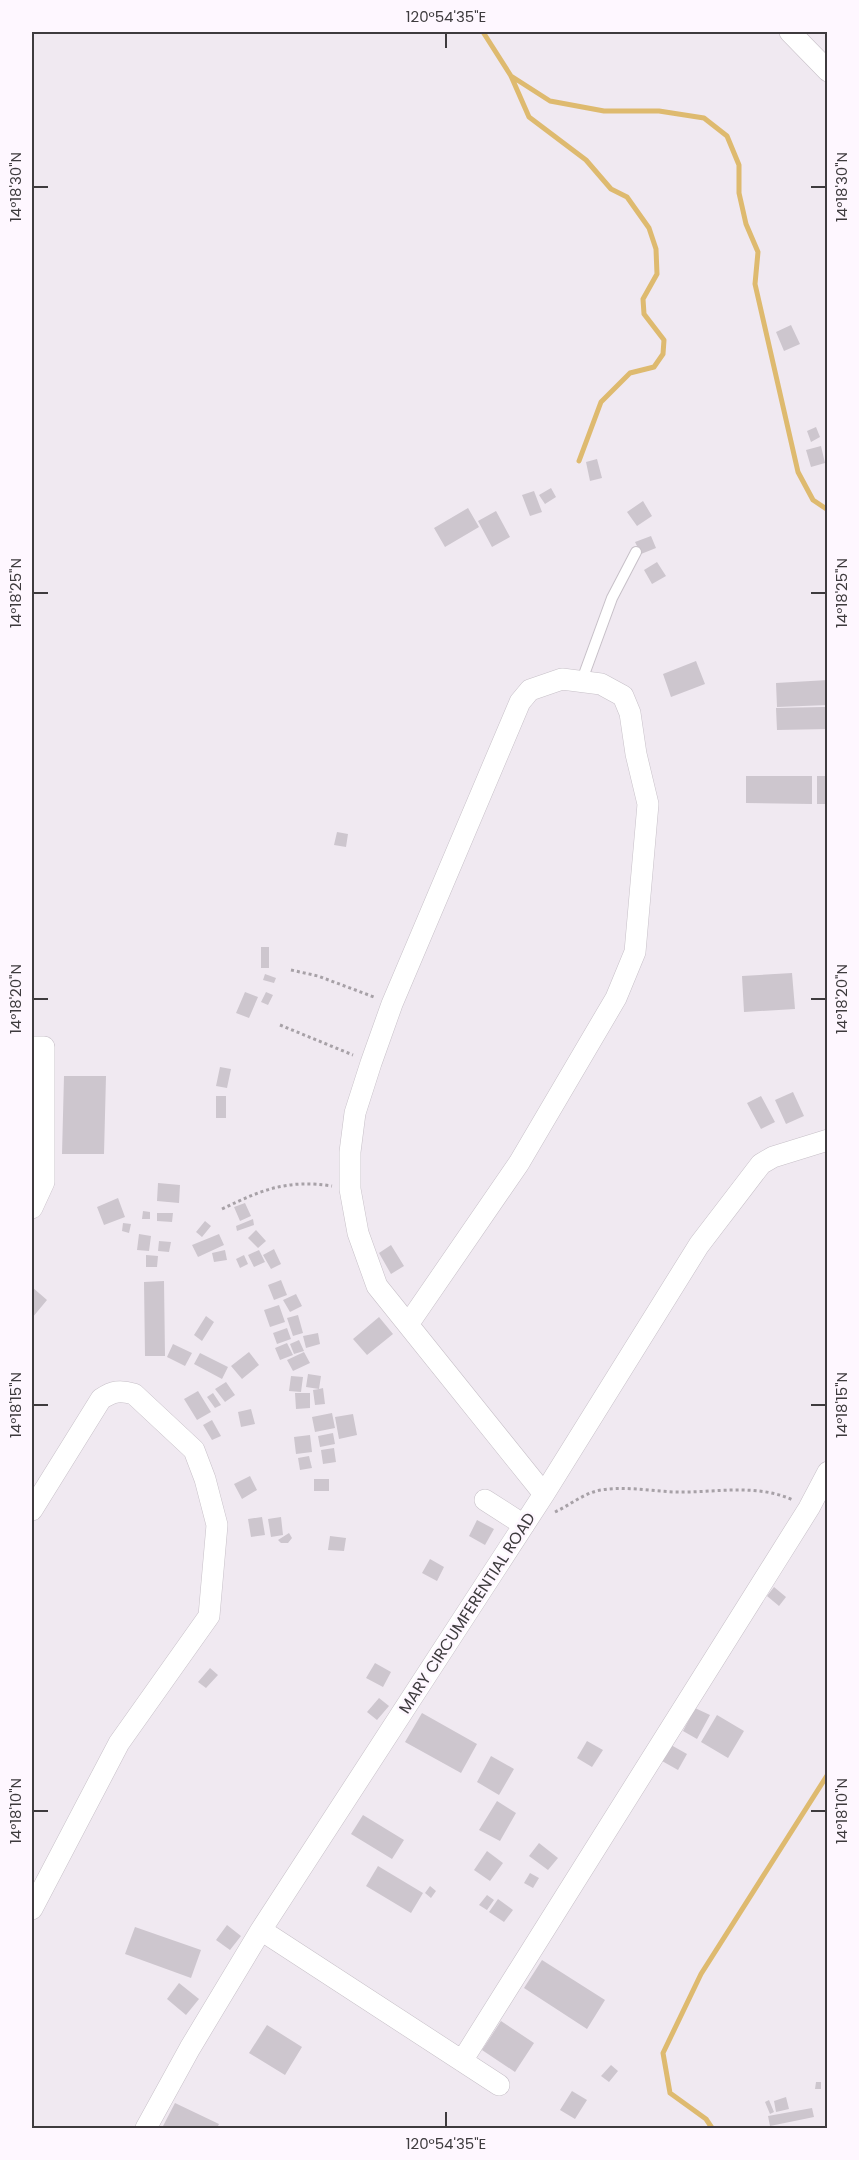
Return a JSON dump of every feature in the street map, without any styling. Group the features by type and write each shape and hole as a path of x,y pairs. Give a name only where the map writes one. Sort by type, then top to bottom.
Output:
{"street":[{"path":"790,32 828,71"},
{"path":"409,1323 519,1163 616,998 635,952 648,804 636,754 630,713 623,696 601,684 562,679 530,690 520,702 392,1004 355,1113 350,1152 350,1190 358,1233 377,1286 409,1323 534,1510"},
{"path":"32,1208 44,1182 38,1047"},
{"name":"MARY CIRCUMFERENTIAL ROAD","path":"146,2128 190,2048 261,1930 534,1510 699,1245 752,1174 773,1157 828,1140"},
{"path":"32,1510 38,1486 101,1399 115,1391 122,1391 134,1394 194,1450 205,1479 217,1525 209,1616 119,1743 32,1909"},
{"path":"462,2061 809,1508 828,1472"},
{"path":"485,1500 534,1510"},
{"path":"261,1930 499,2085"}],"lane":[{"path":"582,680 612,598 636,552"}],"path":[{"path":"291,970 318,976 392,1004"},
{"path":"280,1025 371,1063"},
{"path":"222,1209 259,1191 293,1183 350,1190"},
{"path":"534,1510 550,1514 599,1490 632,1489 762,1491 784,1496 809,1508"}],"building":[{"path":"791,325 800,344 784,351 776,332"},
{"path":"816,427 820,437 811,442 807,431"},
{"path":"821,446 825,463 811,467 806,450"},
{"path":"597,459 602,478 590,481 586,462"},
{"path":"551,488 556,497 545,504 539,495"},
{"path":"534,491 542,512 530,516 522,495"},
{"path":"643,501 652,516 637,526 627,512"},
{"path":"468,508 479,527 445,547 434,528"},
{"path":"496,511 510,537 492,547 478,521"},
{"path":"651,536 656,548 641,554 635,542"},
{"path":"657,562 666,576 652,584 644,570"},
{"path":"696,661 705,684 671,697 663,674"},
{"path":"828,680 828,705 777,707 776,683"},
{"path":"828,707 828,729 777,730 776,708"},
{"path":"746,776 812,776 812,804 746,803"},
{"path":"817,776 828,776 828,804 817,804"},
{"path":"337,832 348,834 346,847 334,845"},
{"path":"261,947 269,947 269,968 261,968"},
{"path":"792,973 795,1009 744,1012 742,976"},
{"path":"265,974 276,978 274,983 263,980"},
{"path":"245,992 258,997 249,1018 236,1013"},
{"path":"266,992 273,995 268,1005 261,1002"},
{"path":"220,1067 231,1069 227,1088 216,1086"},
{"path":"64,1076 106,1076 104,1154 62,1154"},
{"path":"793,1092 804,1116 786,1124 775,1100"},
{"path":"216,1096 226,1096 226,1118 216,1118"},
{"path":"761,1096 775,1122 761,1129 747,1103"},
{"path":"158,1183 180,1185 179,1203 157,1201"},
{"path":"118,1198 125,1217 104,1225 97,1207"},
{"path":"245,1203 251,1216 240,1221 234,1207"},
{"path":"143,1211 150,1212 150,1219 142,1219"},
{"path":"157,1213 173,1213 172,1222 157,1221"},
{"path":"253,1219 254,1225 237,1231 236,1226"},
{"path":"205,1221 211,1226 202,1237 196,1232"},
{"path":"123,1223 131,1224 129,1233 122,1231"},
{"path":"256,1230 266,1241 258,1248 248,1238"},
{"path":"139,1234 151,1236 149,1251 137,1250"},
{"path":"219,1234 224,1245 198,1257 192,1245"},
{"path":"159,1241 171,1242 169,1252 158,1251"},
{"path":"391,1245 404,1266 391,1274 379,1253"},
{"path":"274,1249 281,1264 271,1269 263,1255"},
{"path":"225,1250 227,1260 214,1262 212,1253"},
{"path":"259,1250 265,1262 254,1267 248,1255"},
{"path":"146,1255 158,1256 157,1267 146,1267"},
{"path":"244,1255 248,1264 240,1268 236,1259"},
{"path":"281,1280 287,1295 274,1300 268,1285"},
{"path":"164,1281 165,1356 145,1356 144,1282"},
{"path":"32,1287 47,1300 32,1318"},
{"path":"296,1294 302,1306 290,1312 283,1300"},
{"path":"279,1305 285,1322 270,1327 264,1310"},
{"path":"298,1315 303,1333 293,1336 287,1318"},
{"path":"206,1316 214,1322 202,1341 194,1335"},
{"path":"379,1317 393,1334 367,1355 353,1339"},
{"path":"287,1328 291,1339 277,1344 273,1333"},
{"path":"318,1333 320,1344 306,1348 303,1336"},
{"path":"299,1340 304,1351 294,1354 290,1344"},
{"path":"287,1343 293,1355 280,1360 275,1348"},
{"path":"173,1344 192,1353 185,1366 167,1357"},
{"path":"249,1352 259,1365 242,1379 231,1366"},
{"path":"304,1352 310,1363 293,1371 287,1360"},
{"path":"200,1353 228,1367 222,1379 194,1364"},
{"path":"308,1374 321,1376 319,1389 306,1387"},
{"path":"291,1376 303,1377 301,1392 289,1391"},
{"path":"226,1382 235,1395 225,1402 215,1389"},
{"path":"323,1388 325,1404 315,1405 313,1390"},
{"path":"198,1391 211,1412 197,1420 184,1399"},
{"path":"213,1393 221,1405 215,1408 207,1397"},
{"path":"295,1393 310,1393 310,1408 296,1409"},
{"path":"251,1409 255,1424 241,1427 238,1412"},
{"path":"332,1413 335,1428 315,1432 312,1417"},
{"path":"353,1414 357,1435 339,1439 335,1417"},
{"path":"212,1420 221,1436 212,1440 203,1425"},
{"path":"333,1433 335,1444 320,1447 318,1436"},
{"path":"310,1435 312,1452 296,1454 294,1437"},
{"path":"334,1448 336,1462 323,1464 321,1450"},
{"path":"309,1456 312,1468 300,1470 298,1458"},
{"path":"250,1476 257,1490 242,1499 234,1484"},
{"path":"314,1479 329,1479 329,1491 314,1491"},
{"path":"262,1517 265,1535 251,1537 248,1519"},
{"path":"281,1517 283,1535 271,1537 268,1519"},
{"path":"477,1520 494,1529 485,1545 469,1536"},
{"path":"289,1533 292,1538 288,1543 281,1543 278,1540"},
{"path":"330,1536 346,1538 344,1551 328,1550"},
{"path":"430,1559 444,1567 437,1581 422,1573"},
{"path":"774,1587 786,1597 779,1606 767,1596"},
{"path":"375,1663 391,1672 383,1687 366,1678"},
{"path":"210,1668 218,1675 206,1688 198,1682"},
{"path":"379,1698 389,1706 377,1720 367,1712"},
{"path":"695,1708 710,1715 697,1739 683,1731"},
{"path":"422,1713 477,1744 461,1773 405,1742"},
{"path":"717,1715 744,1731 728,1758 701,1742"},
{"path":"587,1741 603,1750 592,1767 577,1758"},
{"path":"671,1745 687,1754 678,1770 662,1761"},
{"path":"491,1756 514,1769 499,1795 477,1782"},
{"path":"497,1801 516,1813 500,1841 479,1830"},
{"path":"363,1815 404,1840 392,1859 351,1834"},
{"path":"539,1843 558,1858 548,1870 529,1856"},
{"path":"487,1851 503,1863 490,1881 474,1870"},
{"path":"378,1866 423,1893 411,1913 366,1886"},
{"path":"530,1873 539,1878 533,1888 524,1883"},
{"path":"430,1886 436,1891 431,1898 425,1893"},
{"path":"487,1895 494,1900 487,1910 479,1905"},
{"path":"498,1899 513,1910 504,1922 489,1912"},
{"path":"227,1925 241,1936 230,1950 216,1940"},
{"path":"135,1927 201,1950 191,1978 125,1954"},
{"path":"542,1960 605,2000 587,2029 524,1988"},
{"path":"179,1983 199,1999 186,2015 167,1999"},
{"path":"501,2021 534,2043 515,2072 482,2050"},
{"path":"267,2025 302,2047 285,2075 249,2053"},
{"path":"611,2065 618,2071 609,2082 601,2076"},
{"path":"816,2082 821,2082 821,2089 815,2089"},
{"path":"572,2091 587,2100 575,2119 560,2110"},
{"path":"786,2097 789,2109 776,2112 774,2101"},
{"path":"769,2100 774,2112 770,2114 765,2102"},
{"path":"175,2103 219,2124 217,2128 162,2128"},
{"path":"812,2108 814,2117 770,2126 768,2116"}],"waterway":[{"path":"483,32 511,76 529,117 586,160 611,189 627,197 649,228 656,249 657,274 643,299 644,314 664,340 663,354 654,367 630,373 601,402 579,461"},
{"path":"511,76 550,101 604,111 659,111 704,118 727,136 739,165 739,193 746,224 758,252 755,284 798,472 813,500 828,510"},
{"path":"712,2128 706,2119 670,2093 663,2053 701,1974 828,1774"}]}
